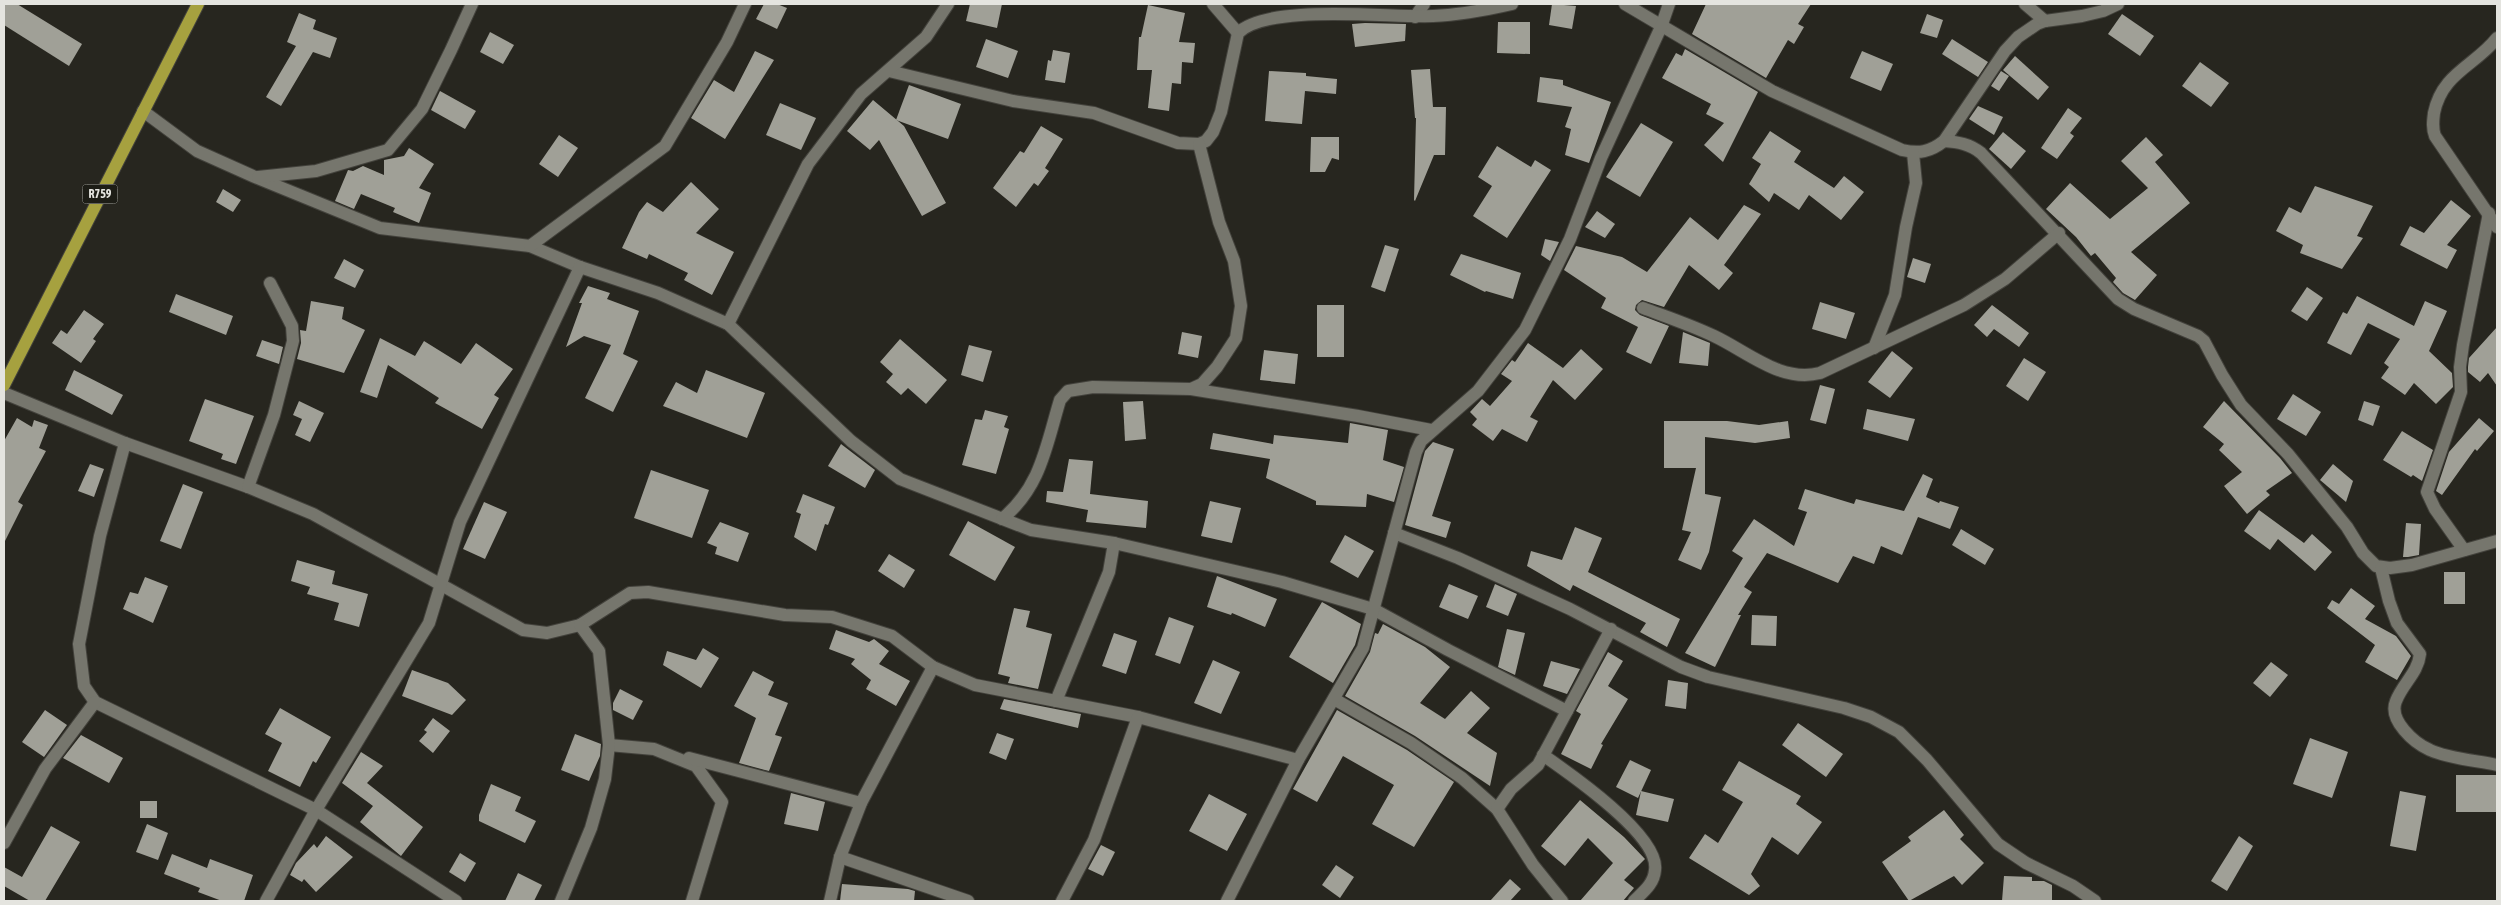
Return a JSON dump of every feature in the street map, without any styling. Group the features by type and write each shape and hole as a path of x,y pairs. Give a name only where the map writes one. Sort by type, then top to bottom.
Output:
{"main road":[{"name":"R759","path":"4,385 198,4"}],"street":[{"path":"255,178 316,171 388,150 422,109 452,50 472,4"},
{"path":"530,246 665,146 727,42 745,4"},
{"path":"728,324 808,164 861,94 926,36 948,4"},
{"path":"1213,4 1238,33"},
{"path":"1416,17 1424,4"},
{"path":"889,70 1004,99 1094,113 1171,141 1199,144 1206,141 1213,132 1221,112 1238,33 1255,22 1291,16 1361,14 1416,17 1480,12 1512,4"},
{"path":"1625,4 1772,92 1902,150 1913,153 1932,150 1944,141 2005,51 2031,27 2046,20 2082,16 2103,11 2118,4"},
{"path":"1227,901 1298,760 1362,648 1416,452 1421,441 1431,430 1453,415 1478,391 1525,330 1570,239 1601,158 1662,27 1669,4"},
{"path":"2025,4 2046,20"},
{"path":"2497,38 2473,61 2458,71 2440,94 2433,126 2435,136 2497,226"},
{"path":"143,111 197,151 255,178 380,228 530,246 580,267 658,293 728,324 851,441 900,479 1031,530 1114,544 1282,582 1373,608 1448,650 1567,711"},
{"path":"1944,141 1958,142 1973,147 1981,153 2124,304 2198,336 2204,341 2222,375 2242,405 2288,454 2347,527 2372,564 2381,568 2412,565 2497,541"},
{"path":"1191,389 1202,384 1217,368 1236,338 1241,306 1234,260 1219,222 1199,144"},
{"path":"1874,348 1895,295 1906,227 1916,183 1913,153"},
{"path":"2464,550 2435,509 2428,496 2427,488 2461,392 2460,367 2463,345 2488,214"},
{"path":"1643,308 1710,334 1770,368 1800,375 1820,373 1964,305 2005,279 2058,233"},
{"path":"266,901 316,810 429,623 460,522 580,267"},
{"path":"248,487 274,415 293,341 292,326 270,283"},
{"path":"1002,519 1016,508 1035,480 1060,400 1068,391 1093,387 1191,389 1358,416 1431,430"},
{"path":"4,393 125,443 248,487 313,514 523,630 547,633 580,624 630,593 648,592 786,615 832,617 892,636 933,667 975,685 1138,717 1298,760"},
{"path":"125,443 100,536 79,644 84,686 95,702 316,810 456,901"},
{"path":"1394,533 1517,584 1690,670 1708,676 1844,708 1871,717 1899,732 1927,760 1998,844 2026,863 2072,886 2095,901"},
{"path":"1056,701 1109,572 1114,544"},
{"path":"2381,568 2388,601 2397,623 2420,654 2416,671 2395,702 2396,718 2411,736 2430,750 2497,765"},
{"path":"560,901 591,828 605,779 609,745 598,651 580,624"},
{"path":"1498,809 1511,789 1538,765 1610,630"},
{"path":"830,901 840,857 861,803 933,667"},
{"path":"1334,699 1411,743 1462,778 1498,809 1533,865 1562,901"},
{"path":"4,843 45,769 95,702"},
{"path":"1062,901 1094,840 1138,717"},
{"path":"609,745 654,749 861,803"},
{"path":"654,749 696,766 722,802 692,901"},
{"path":"1543,755 1575,776 1608,803 1644,841 1655,863 1655,873 1649,886 1634,901"},
{"path":"840,857 968,901"}],"building":[{"path":"4,4 17,4 82,44 69,66 4,25"},
{"path":"764,4 777,4 787,8 777,29 756,19"},
{"path":"970,4 1002,4 997,28 966,21"},
{"path":"1552,4 1576,6 1572,29 1549,25"},
{"path":"1706,4 1811,4 1798,24 1804,27 1794,44 1788,40 1766,78 1692,34"},
{"path":"1148,5 1185,13 1179,42 1195,43 1193,63 1182,62 1181,84 1172,83 1169,111 1148,108 1152,70 1137,70 1139,37 1141,37"},
{"path":"299,13 316,20 313,29 337,38 330,58 313,52 281,106 266,97 296,46 287,42"},
{"path":"1927,14 1943,20 1937,38 1920,33"},
{"path":"2122,14 2154,36 2140,56 2108,34"},
{"path":"1498,22 1530,22 1530,54 1497,53"},
{"path":"1352,24 1406,24 1405,41 1355,47"},
{"path":"490,32 514,45 503,64 480,52"},
{"path":"986,39 1018,51 1008,78 976,67"},
{"path":"1952,39 1988,62 1978,77 1942,54"},
{"path":"1685,49 1758,92 1723,162 1704,145 1724,123 1706,114 1711,104 1662,78 1676,53 1682,56"},
{"path":"1053,50 1070,53 1065,83 1045,80 1048,60 1051,61"},
{"path":"755,51 774,60 725,139 691,118 714,80 734,92"},
{"path":"1862,51 1893,64 1881,91 1850,78"},
{"path":"2015,56 2049,87 2038,100 2003,70"},
{"path":"2200,62 2229,83 2211,107 2182,86"},
{"path":"1430,69 1433,107 1446,107 1445,155 1434,155 1415,201 1416,118 1411,70"},
{"path":"1269,71 1306,73 1306,76 1337,79 1336,94 1305,91 1302,124 1265,121"},
{"path":"2001,71 2009,76 1999,91 1991,86"},
{"path":"1540,77 1563,80 1563,85 1611,102 1589,163 1565,155 1571,129 1565,127 1572,107 1537,102"},
{"path":"909,85 961,104 948,139 896,120"},
{"path":"440,91 476,111 465,129 431,110"},
{"path":"873,100 904,126 946,203 922,216 879,140 870,150 847,131"},
{"path":"780,103 816,118 801,150 766,135"},
{"path":"1978,106 2003,117 1994,135 1969,119"},
{"path":"2068,108 2082,118 2070,133 2074,136 2057,159 2041,148"},
{"path":"1641,123 1673,142 1640,197 1606,177"},
{"path":"1041,126 1063,139 1045,168 1049,171 1038,186 1034,183 1016,207 993,188 1020,151 1024,153"},
{"path":"1770,131 1801,151 1794,162 1834,188 1844,176 1864,192 1841,220 1809,195 1799,210 1774,193 1769,202 1749,184 1761,164 1752,158"},
{"path":"2003,132 2026,151 2011,169 1989,149"},
{"path":"559,135 578,148 558,177 539,164"},
{"path":"1311,137 1339,137 1339,160 1332,158 1325,172 1310,172"},
{"path":"2146,137 2163,155 2155,162 2190,203 2131,252 2157,275 2135,300 2123,293 2113,282 2116,278 2095,253 2091,256 2076,237 2046,209 2070,183 2110,219 2148,188 2121,161"},
{"path":"1497,146 1531,167 1535,160 1551,170 1507,238 1473,216 1492,186 1478,177"},
{"path":"409,148 434,164 419,188 431,193 419,223 393,212 395,208 361,194 354,209 335,201 348,170 353,171 363,166 384,175 384,160 404,156"},
{"path":"691,182 719,209 696,233 734,252 712,295 684,280 688,273 649,254 647,259 622,248 639,212 647,202 663,212"},
{"path":"2315,186 2373,206 2357,236 2363,238 2342,269 2300,253 2303,245 2276,231 2289,207 2301,213"},
{"path":"223,189 241,200 233,212 216,202"},
{"path":"2451,200 2471,216 2447,245 2457,250 2447,269 2400,245 2410,226 2424,233"},
{"path":"1744,205 1761,214 1724,265 1733,273 1719,290 1689,265 1664,307 1642,300 1636,305 1635,310 1640,315 1669,326 1651,364 1626,352 1638,327 1601,308 1606,298 1564,270 1576,246 1622,257 1647,272 1690,217 1718,240"},
{"path":"1597,211 1615,224 1605,238 1585,227"},
{"path":"1545,239 1559,242 1550,261 1541,255"},
{"path":"1385,245 1399,249 1385,292 1371,287"},
{"path":"1461,254 1521,273 1513,299 1485,292 1450,275"},
{"path":"1913,258 1931,264 1925,283 1907,277"},
{"path":"344,259 364,270 355,288 334,278"},
{"path":"588,286 610,293 607,299 639,311 623,354 638,361 613,412 585,398 611,345 584,336 566,347 582,303 579,303"},
{"path":"2307,287 2323,298 2307,321 2291,311"},
{"path":"176,294 233,316 226,335 169,312"},
{"path":"2357,296 2414,326 2425,301 2447,311 2429,351 2452,373 2453,387 2436,404 2414,383 2405,395 2381,378 2389,367 2384,363 2400,339 2368,323 2351,355 2327,343 2343,312 2347,314"},
{"path":"311,301 344,307 342,319 365,330 344,373 297,359 301,343 300,330 306,331"},
{"path":"1820,302 1855,313 1846,339 1812,329"},
{"path":"1317,305 1344,305 1344,357 1317,357"},
{"path":"1992,305 2029,333 2019,347 1994,329 1987,337 1974,325"},
{"path":"84,310 104,324 93,339 96,341 81,363 52,343 61,330 67,334"},
{"path":"2497,327 2497,386 2488,373 2480,382 2468,372 2468,367 2469,358"},
{"path":"1182,332 1202,336 1198,358 1178,354"},
{"path":"1683,332 1710,343 1708,366 1679,363"},
{"path":"380,338 415,356 424,341 461,364 476,343 513,369 494,395 499,398 482,429 435,403 439,398 388,365 377,398 360,392"},
{"path":"900,339 947,380 926,404 908,388 901,395 886,382 893,374 880,362"},
{"path":"262,340 283,347 279,364 256,356"},
{"path":"1528,343 1563,368 1581,349 1603,369 1575,400 1553,380 1530,417 1538,421 1527,442 1502,429 1493,441 1472,425 1477,419 1470,412 1482,399 1490,406 1512,381 1501,374 1512,360 1515,362"},
{"path":"969,345 992,351 983,382 961,375"},
{"path":"1264,350 1298,354 1295,384 1260,380"},
{"path":"1892,351 1913,368 1890,398 1868,382"},
{"path":"2024,358 2046,372 2028,401 2006,386"},
{"path":"74,370 123,395 112,415 65,390"},
{"path":"706,370 765,393 747,438 663,406 676,382 697,393"},
{"path":"1820,385 1835,389 1826,424 1810,420"},
{"path":"2293,394 2321,412 2306,436 2277,419"},
{"path":"205,399 254,416 236,464 221,459 223,454 189,441"},
{"path":"299,401 324,413 310,442 295,435 302,419 293,415"},
{"path":"1143,401 1146,439 1125,441 1123,402"},
{"path":"2224,401 2280,458 2292,473 2266,491 2270,495 2247,514 2224,486 2242,472 2219,450 2224,444 2203,427"},
{"path":"2364,401 2380,406 2373,426 2358,420"},
{"path":"1867,409 1915,419 1908,441 1863,429"},
{"path":"985,410 1008,416 1004,427 1009,429 996,474 962,465 975,419 982,420"},
{"path":"17,418 32,427 34,420 48,425 39,448 46,451 18,502 23,505 4,543 4,441"},
{"path":"2479,418 2494,431 2477,451 2475,449 2442,495 2436,491 2449,452"},
{"path":"1664,421 1727,421 1759,425 1788,421 1790,438 1755,443 1705,437 1705,494 1721,497 1709,552 1701,570 1678,560 1691,532 1682,530 1696,468 1664,468"},
{"path":"1350,423 1388,430 1383,460 1404,467 1394,502 1367,494 1366,507 1316,505 1316,501 1266,478 1270,459 1210,449 1213,433 1273,444 1274,435 1348,443"},
{"path":"2402,431 2433,450 2422,481 2413,475 2411,477 2383,460"},
{"path":"1433,442 1454,449 1432,516 1451,522 1446,538 1405,525 1425,451"},
{"path":"841,444 875,470 865,488 828,466"},
{"path":"1069,459 1093,461 1090,494 1148,501 1146,528 1086,522 1088,510 1046,502 1047,491 1063,492"},
{"path":"90,464 104,469 94,497 78,491"},
{"path":"2333,464 2353,481 2346,502 2320,480"},
{"path":"651,470 709,490 692,538 634,518"},
{"path":"1923,474 1933,479 1926,497 1939,503 1940,501 1959,507 1950,529 1918,517 1902,555 1881,546 1874,564 1853,556 1838,583 1767,553 1744,587 1752,592 1738,615 1741,615 1715,667 1685,653 1743,558 1732,551 1754,519 1794,546 1807,512 1798,509 1805,489 1854,504 1856,499 1904,511"},
{"path":"183,484 203,492 181,549 160,541"},
{"path":"803,494 835,507 828,525 825,524 816,551 794,537 801,514 796,512"},
{"path":"1210,501 1241,508 1232,543 1201,536"},
{"path":"484,502 507,512 485,559 463,549"},
{"path":"2259,510 2304,543 2312,534 2332,552 2315,571 2278,539 2270,550 2244,531"},
{"path":"968,521 1015,547 995,581 949,555"},
{"path":"720,522 749,533 738,562 715,554 717,547 707,543"},
{"path":"2406,523 2421,524 2419,555 2403,557"},
{"path":"1575,527 1602,538 1588,572 1680,619 1667,647 1640,632 1646,623 1573,585 1570,591 1527,566 1531,551 1562,560"},
{"path":"1961,529 1994,549 1985,565 1952,545"},
{"path":"1345,535 1374,551 1358,578 1330,562"},
{"path":"889,554 915,570 904,588 878,571"},
{"path":"297,560 335,571 332,584 368,594 359,627 334,620 339,603 307,594 310,587 291,581"},
{"path":"2444,572 2465,572 2465,604 2444,604"},
{"path":"1217,576 1277,599 1265,627 1232,613 1231,615 1207,607"},
{"path":"145,577 168,586 153,623 123,609 130,592 138,594"},
{"path":"1449,584 1478,596 1468,619 1439,607"},
{"path":"1495,584 1517,594 1508,616 1486,607"},
{"path":"2351,588 2375,606 2365,619 2396,636 2411,656 2397,680 2365,662 2375,645 2327,608 2332,600 2339,604"},
{"path":"1322,602 1361,624 1355,645 1333,683 1289,657"},
{"path":"1014,608 1030,611 1026,627 1052,634 1038,689 1008,683 1010,677 998,674"},
{"path":"1752,615 1777,616 1776,646 1751,645"},
{"path":"1169,617 1194,626 1180,664 1155,655"},
{"path":"1383,624 1425,647 1450,667 1420,703 1445,719 1471,691 1490,708 1467,733 1497,753 1490,786 1415,736 1345,696 1370,652 1375,633 1378,634"},
{"path":"1507,629 1525,633 1515,675 1498,667"},
{"path":"836,630 869,642 874,639 889,651 879,664 910,681 896,706 866,689 871,680 851,664 855,659 829,649"},
{"path":"1114,633 1137,641 1126,674 1102,666"},
{"path":"703,648 719,658 701,688 663,665 667,651 696,660"},
{"path":"1608,652 1623,661 1608,686 1628,699 1601,744 1603,745 1591,769 1561,754 1581,714 1576,711"},
{"path":"1213,660 1240,672 1221,714 1194,703"},
{"path":"1551,661 1580,669 1567,694 1543,686"},
{"path":"2271,662 2288,675 2270,697 2253,683"},
{"path":"412,670 448,683 466,700 452,715 402,696"},
{"path":"753,671 774,682 768,695 788,703 775,735 782,737 769,771 739,763 756,718 734,706"},
{"path":"1668,680 1688,683 1686,709 1665,706"},
{"path":"620,689 643,701 633,720 613,710 613,703"},
{"path":"1004,699 1081,714 1078,728 1000,709"},
{"path":"280,708 331,737 316,763 313,761 300,787 268,771 282,743 265,734"},
{"path":"45,710 67,725 44,757 22,742"},
{"path":"1337,710 1407,750 1454,782 1414,847 1372,824 1394,785 1343,756 1317,802 1293,789"},
{"path":"433,718 450,731 433,753 419,741 427,732 424,730"},
{"path":"1798,723 1843,754 1826,777 1782,745"},
{"path":"997,733 1014,739 1006,760 989,753"},
{"path":"575,734 601,744 600,756 589,781 561,770"},
{"path":"81,735 123,758 109,783 63,758"},
{"path":"2310,738 2348,752 2332,798 2293,784"},
{"path":"361,752 383,766 367,783 423,827 401,856 360,822 373,806 342,783"},
{"path":"1630,760 1651,770 1638,798 1616,787"},
{"path":"1739,761 1801,796 1796,804 1822,822 1798,855 1772,837 1751,874 1760,886 1749,895 1689,858 1705,834 1718,843 1743,802 1722,790"},
{"path":"2456,775 2497,775 2497,812 2456,812"},
{"path":"491,784 521,797 515,811 536,821 525,843 479,821 479,815"},
{"path":"1641,791 1674,799 1668,822 1636,815"},
{"path":"2400,791 2426,796 2416,851 2390,846"},
{"path":"791,793 825,802 818,831 784,824"},
{"path":"1209,794 1247,814 1227,851 1189,831"},
{"path":"1580,800 1624,837 1645,859 1624,880 1634,888 1623,901 1580,901 1613,863 1588,838 1565,866 1541,846"},
{"path":"140,801 157,801 157,818 140,818"},
{"path":"1944,810 1964,835 1960,839 1984,863 1962,885 1954,876 1909,901 1882,862 1911,841 1908,837"},
{"path":"147,824 168,833 158,860 136,852"},
{"path":"51,826 80,842 45,901 30,901 4,886 4,867 22,877"},
{"path":"326,836 353,857 316,892 304,879 302,882 290,875 296,863 314,844 317,848"},
{"path":"2239,836 2253,846 2227,891 2211,881"},
{"path":"1101,845 1115,852 1103,876 1088,869"},
{"path":"460,853 476,863 465,882 449,872"},
{"path":"172,854 207,868 210,859 253,875 244,901 222,901 198,892 200,888 164,874"},
{"path":"1336,865 1354,877 1340,898 1322,885"},
{"path":"518,873 542,885 534,901 505,901"},
{"path":"2004,876 2032,877 2032,881 2044,881 2052,885 2052,901 2002,901"},
{"path":"1510,879 1521,889 1510,901 1490,901"},
{"path":"842,884 908,889 915,891 914,901 840,901"}]}
